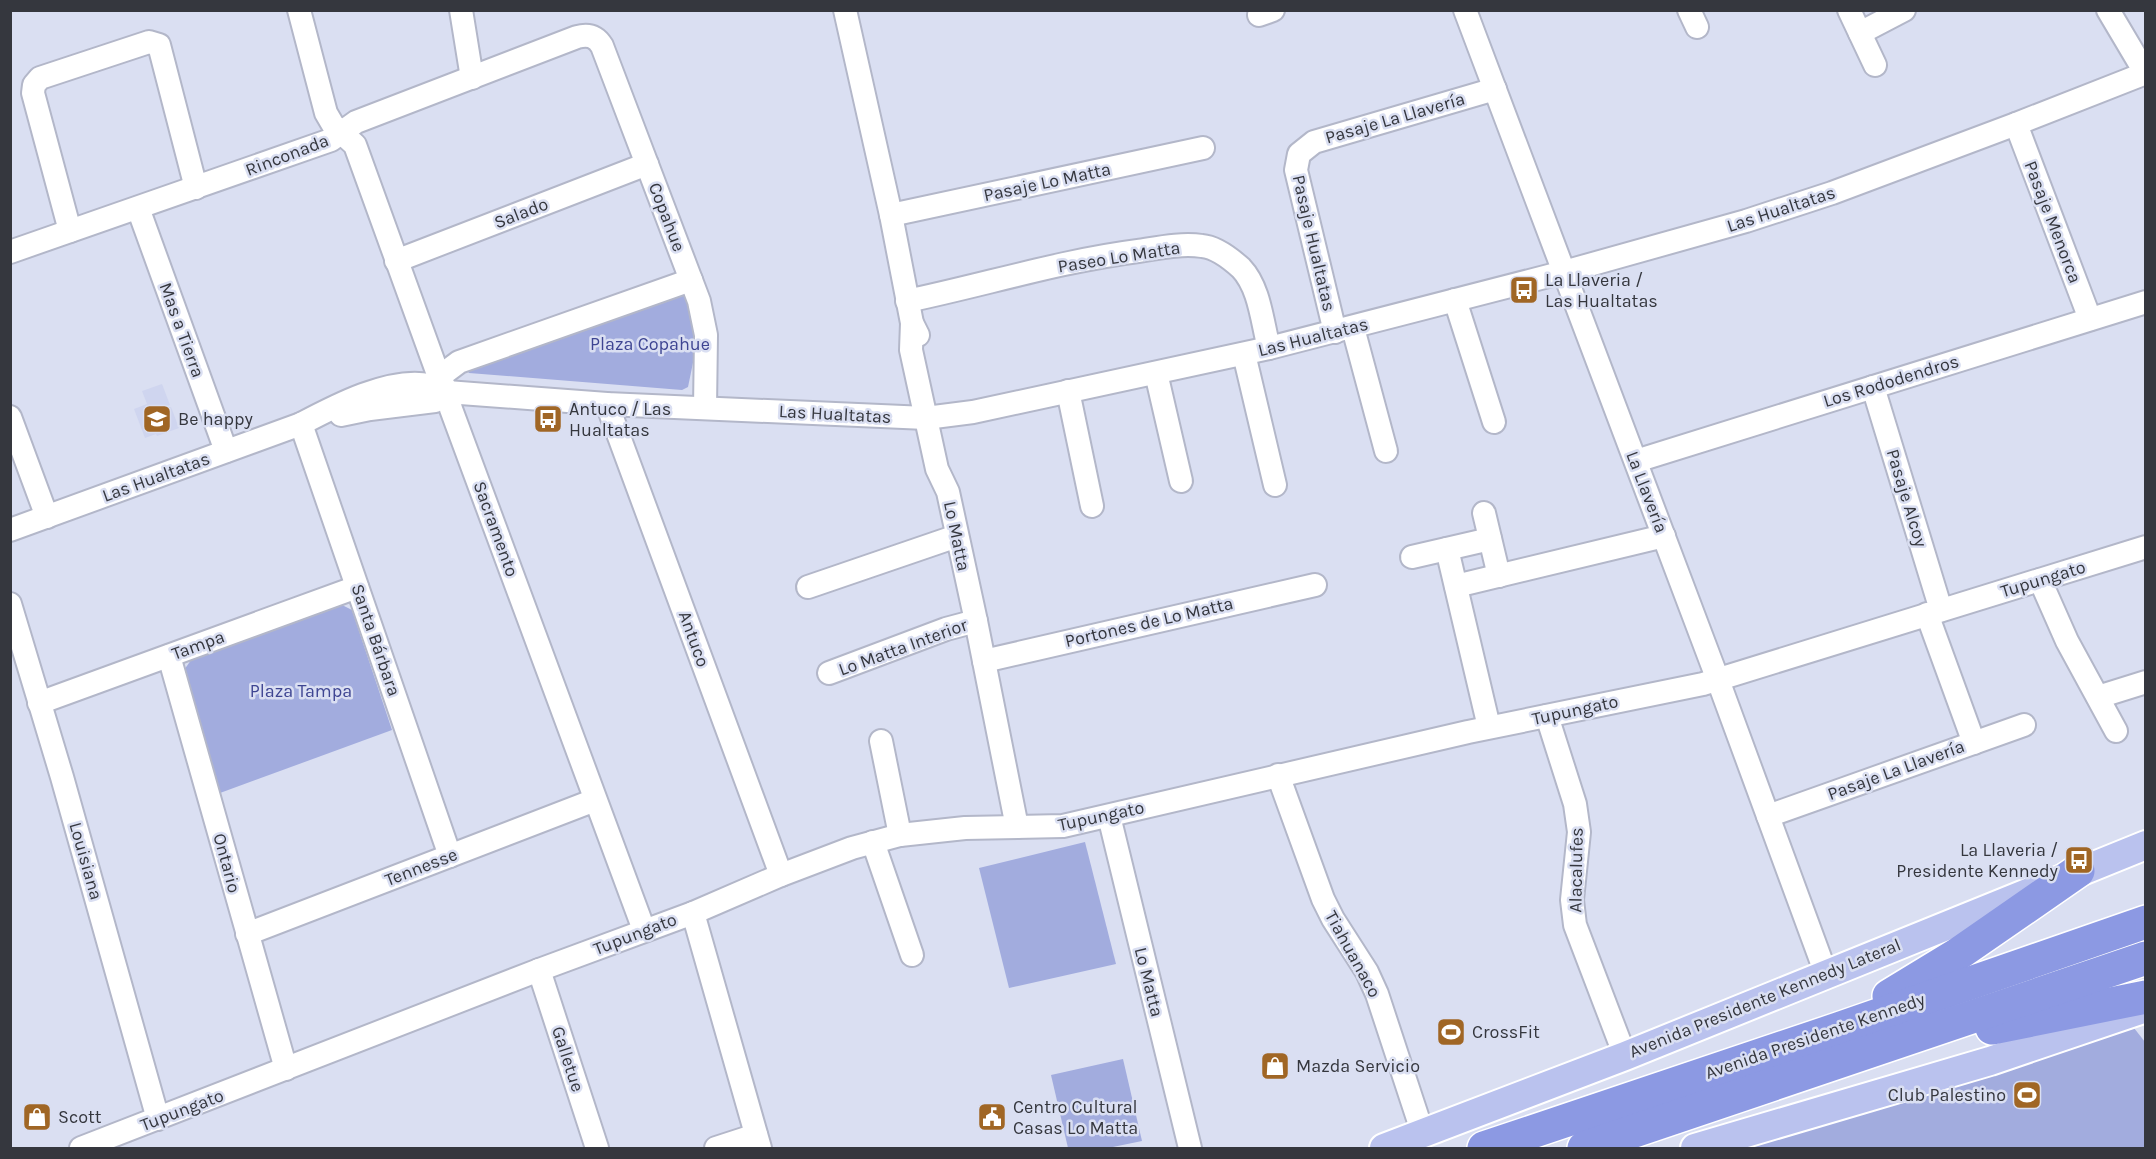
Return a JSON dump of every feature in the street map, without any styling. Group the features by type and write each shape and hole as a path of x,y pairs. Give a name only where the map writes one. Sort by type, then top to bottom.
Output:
{"highway":[{"path":"1841,1028 1958,954 2078,871"},
{"name":"Avenida Presidente Kennedy","path":"1484,1149 2145,922"},
{"name":"Avenida Presidente Kennedy","path":"1584,1149 2145,958"},
{"path":"1912,1038 2012,1025 2145,997"}],"main road":[{"name":"Avenida Presidente Kennedy Lateral","path":"1384,1149 1625,1056 2145,845"},
{"path":"1695,1149 1957,1071 2145,1008"}],"street":[{"name":"Sacramento","path":"299,10 326,113 333,125 355,145 644,930"},
{"path":"461,10 472,78"},
{"name":"Lo Matta","path":"845,10 891,215 910,312 922,347 932,417 950,471 948,492 1017,827"},
{"name":"La Llavería","path":"1465,10 1636,461 1826,974"},
{"path":"1849,10 1875,65"},
{"path":"1860,33 1904,10"},
{"path":"2108,10 2145,74"},
{"name":"Rinconada","path":"10,252 331,140 356,122 577,37 592,37"},
{"name":"Copahue","path":"592,37 602,46 702,311 706,335 705,408"},
{"path":"70,231 33,93 34,85 40,78 149,42 159,45 196,188"},
{"name":"Las Hualtatas","path":"443,385 607,404 932,417 973,412 1244,354 1344,330 1774,213 2145,74"},
{"name":"Pasaje La Llavería","path":"1299,154 1314,142 1495,89"},
{"name":"Pasaje Menorca","path":"2016,124 2090,319"},
{"name":"Pasaje Lo Matta","path":"891,215 1203,148"},
{"name":"Pasaje Hualtatas","path":"1299,154 1296,170 1344,330 1386,451"},
{"name":"Salado","path":"396,261 647,164"},
{"name":"Mas a Tierra","path":"138,208 226,451"},
{"name":"Paseo Lo Matta","path":"910,312 966,289 1100,256 1171,246 1201,245 1212,248 1239,266 1247,275 1254,286 1269,348"},
{"name":"Las Hualtatas","path":"10,530 301,424 370,409 435,401 459,362 691,280"},
{"path":"1455,300 1494,422"},
{"name":"Los Rododendros","path":"1636,461 2145,302"},
{"path":"1244,354 1275,485"},
{"path":"1156,373 1181,481"},
{"name":"Pasaje Alcoy","path":"1873,387 1934,612 1974,743"},
{"path":"1068,391 1092,506"},
{"name":"Antuco","path":"607,404 781,875"},
{"path":"10,417 46,517"},
{"name":"Santa Bárbara","path":"301,424 450,856"},
{"path":"1484,513 1499,576"},
{"path":"1456,586 1664,536"},
{"path":"808,587 957,537"},
{"path":"1412,557 1490,539"},
{"name":"Tupungato","path":"81,1149 539,970 693,913 781,875 900,834 964,828 1063,826 1489,728 1718,680 2145,547"},
{"path":"1447,549 1489,728"},
{"path":"2040,580 2067,641 2116,731"},
{"name":"Portones de Lo Matta","path":"984,661 1315,585"},
{"name":"Tampa","path":"39,703 357,587"},
{"name":"Louisiana","path":"10,604 158,1119"},
{"name":"Lo Matta Interior","path":"830,673 946,629 976,621"},
{"name":"Ontario","path":"169,656 286,1069"},
{"path":"2098,697 2145,682"},
{"name":"Alacalufes","path":"1546,716 1576,813 1579,832 1572,900 1575,925 1625,1056"},
{"name":"Pasaje La Llavería","path":"1768,816 2025,725"},
{"path":"881,741 900,834"},
{"name":"Tiahuanaco","path":"1278,776 1323,899 1367,972 1377,994 1423,1134"},
{"name":"Tennesse","path":"247,934 595,800"},
{"name":"Lo Matta","path":"1109,816 1190,1149"},
{"path":"873,842 912,955"},
{"path":"693,913 758,1142 716,1149"},
{"name":"Galletue","path":"539,970 597,1149"}],"shaded area":[{"name":"Be happy","path":"162,384 170,405 163,408 164,410 171,407 179,428 145,438 134,409 147,404 142,391"}],"green space":[{"name":"Plaza Copahue","path":"682,288 692,317 695,353 688,387 682,390 469,373 464,366"},
{"name":"Plaza Tampa","path":"340,604 352,610 392,730 220,793 182,673 191,660"},
{"path":"1085,842 1116,964 1009,988 979,868"},
{"name":"Club Palestino","path":"2134,1028 2145,1042 2145,1148 1728,1148"},
{"path":"1123,1059 1142,1141 1108,1148 1068,1148 1051,1075"}],"place":[{"name":"La Llaveria / Las Hualtatas","path":"1524,290"},
{"name":"Be happy","path":"157,419"},
{"name":"Antuco / Las Hualtatas","path":"548,419"},
{"name":"La Llaveria / Presidente Kennedy","path":"2079,860"},
{"name":"CrossFit","path":"1451,1032"},
{"name":"Mazda Servicio","path":"1275,1066"},
{"name":"Club Palestino","path":"2027,1095"},
{"name":"Scott","path":"37,1117"},
{"name":"Centro Cultural Casas Lo Matta","path":"992,1117"}]}
